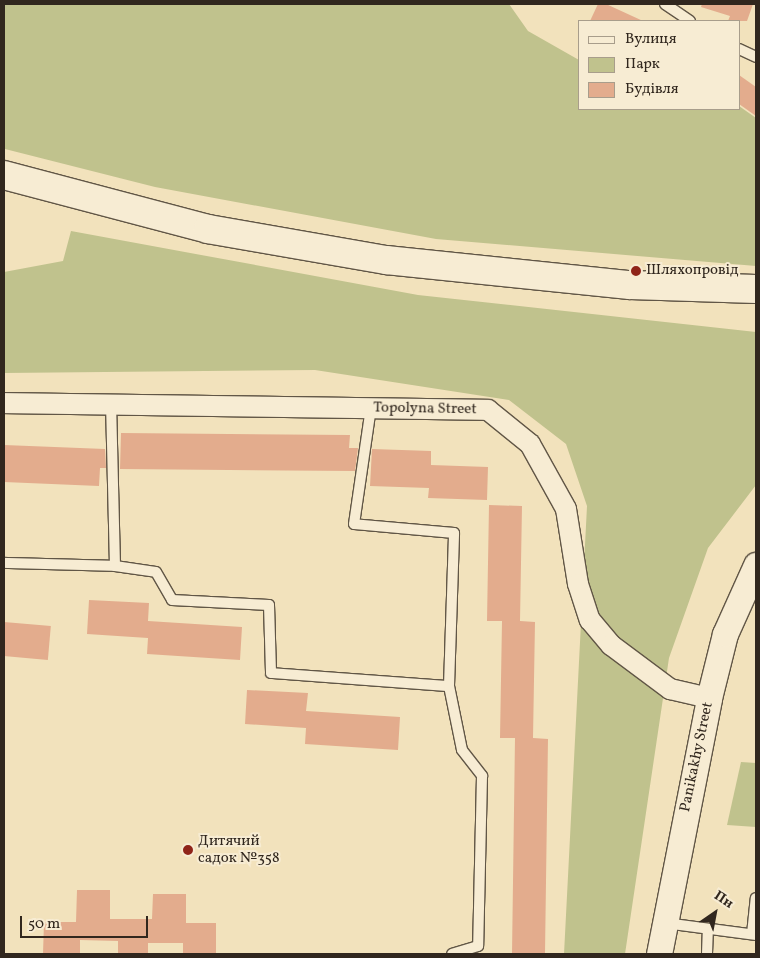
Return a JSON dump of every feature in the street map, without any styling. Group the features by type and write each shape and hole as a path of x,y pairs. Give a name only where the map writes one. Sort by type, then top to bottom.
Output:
{"main road":[{"path":"4,175 150,215 267,242 512,276 669,288 756,289"},
{"path":"669,288 756,303"}],"street":[{"name":"Topolyna Street","path":"4,403 112,402 488,410 530,444 566,509 578,584 590,620 611,645 670,689 709,698"},
{"name":"Panikakhy Street","path":"659,954 709,698 725,634 756,565"}],"lane":[{"path":"665,4 689,20"},
{"path":"740,49 756,57"},
{"path":"112,402 115,566"},
{"path":"371,408 354,524 454,533 449,686 462,750 482,776 478,946 452,954"},
{"path":"4,563 115,566 156,572 172,600 269,605 271,673 449,686"},
{"path":"664,923 708,931 754,935 756,898"},
{"path":"707,954 708,931"}],"green space":[{"path":"4,4 509,4 528,31 578,59 578,110 740,110 740,107 756,118 756,266 436,239 155,187 5,149"},
{"path":"71,231 418,295 756,332 756,485 708,548 669,658 625,954 564,954 587,506 566,444 509,400 315,370 4,373 4,272 63,261"},
{"path":"741,762 756,763 756,827 727,825"}],"building":[{"path":"598,4 606,4 641,20 590,20"},
{"path":"702,4 753,4 747,21 728,20 730,16 701,7"},
{"path":"740,76 756,87 756,116 740,105"},
{"path":"121,433 350,435 349,448 358,448 355,471 120,469"},
{"path":"4,445 105,449 106,468 100,468 99,486 4,482"},
{"path":"372,449 431,451 431,465 488,467 487,500 428,498 429,488 370,486"},
{"path":"489,505 522,506 520,621 535,622 533,738 548,739 545,954 512,954 515,738 500,738 502,621 487,621"},
{"path":"89,600 149,603 148,621 242,627 240,660 147,654 148,638 87,634"},
{"path":"4,622 51,626 48,660 4,656"},
{"path":"247,690 308,693 306,711 400,717 398,750 305,744 306,728 245,724"},
{"path":"77,890 110,890 110,919 152,919 153,894 186,894 186,923 216,923 216,954 183,954 183,943 148,943 148,954 118,954 118,941 80,940 80,954 43,954 44,922 76,922"}],"place":[{"name":"Шляхопровід","path":"636,271"},
{"name":"Дитячий садок №358","path":"188,850"}]}
